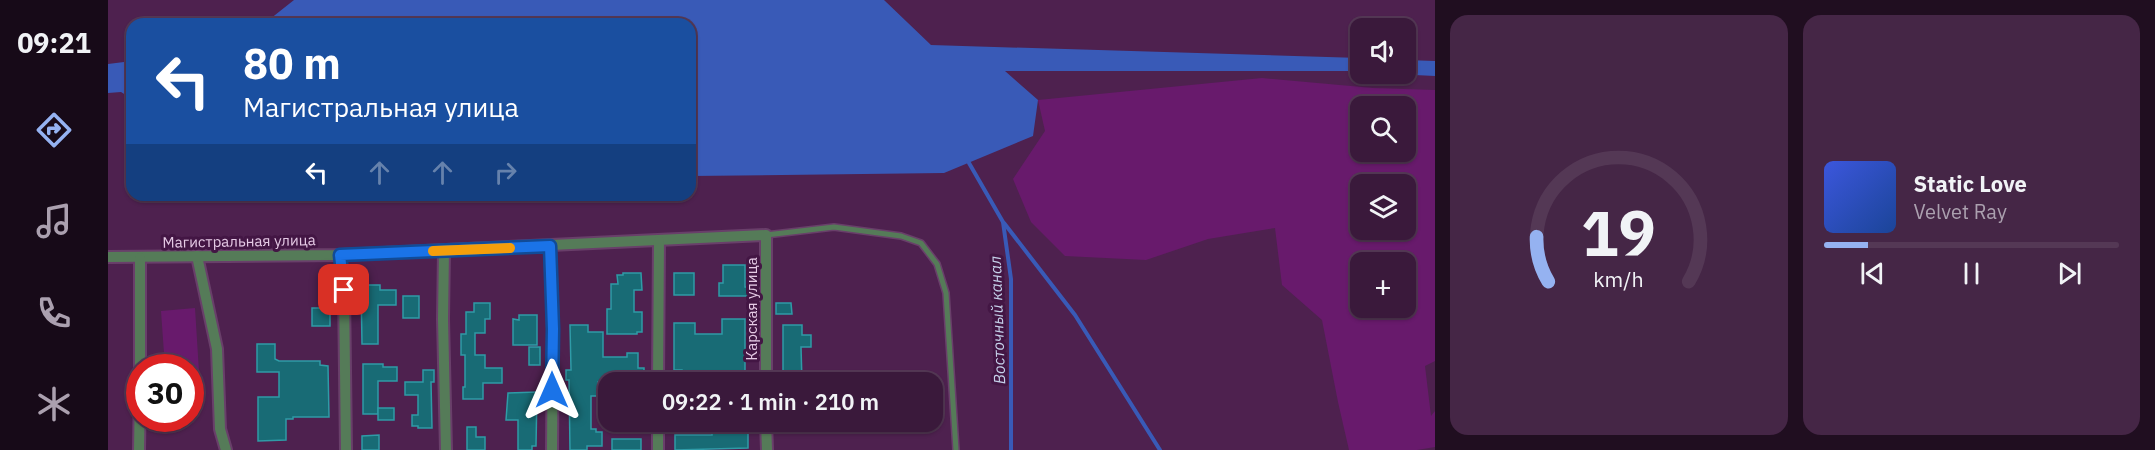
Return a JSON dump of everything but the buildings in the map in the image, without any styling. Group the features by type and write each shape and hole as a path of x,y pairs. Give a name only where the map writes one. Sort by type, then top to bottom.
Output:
{"street":[{"name":"Магистральная улица","path":"108,257 340,255 766,235"},
{"name":"Карская улица","path":"766,235 766,372"},
{"path":"658,241 658,372"},
{"path":"550,246 553,329 552,450"},
{"path":"444,250 446,450"},
{"path":"340,255 344,290 346,450"},
{"path":"197,256 217,349 220,429 226,450"},
{"path":"140,258 140,354"},
{"path":"139,432 139,450"},
{"path":"658,432 658,450"},
{"path":"766,432 767,450"}],"lane":[{"path":"766,235 834,227 901,236 921,243 938,264 946,293 956,450"}],"shaded area":[{"path":"1262,78 1373,88 1435,90 1435,361 1425,366 1431,416 1435,411 1435,447 1417,450 1349,450 1322,320 1282,285 1275,228 1208,239 1146,260 1065,256 1031,222 1013,179 1045,131 1038,100"},
{"path":"195,308 198,354 164,354 161,311"}],"water":[{"path":"294,0 884,0 931,45 1350,58 1350,71 1005,71 1038,100 1033,136 944,173 696,176 696,18 271,18"},
{"path":"1416,60 1435,61 1435,76 1416,75"},
{"path":"126,62 126,95 121,92 108,93 108,64"}],"waterway":[{"name":"Восточный канал","path":"969,163 1003,222 1011,279 1011,450"},
{"path":"1004,223 1075,315 1160,450"}],"slow traffic":[{"path":"433,251 510,248"}],"route":[{"path":"344,290 340,255 550,246 553,329 552,390"}]}
